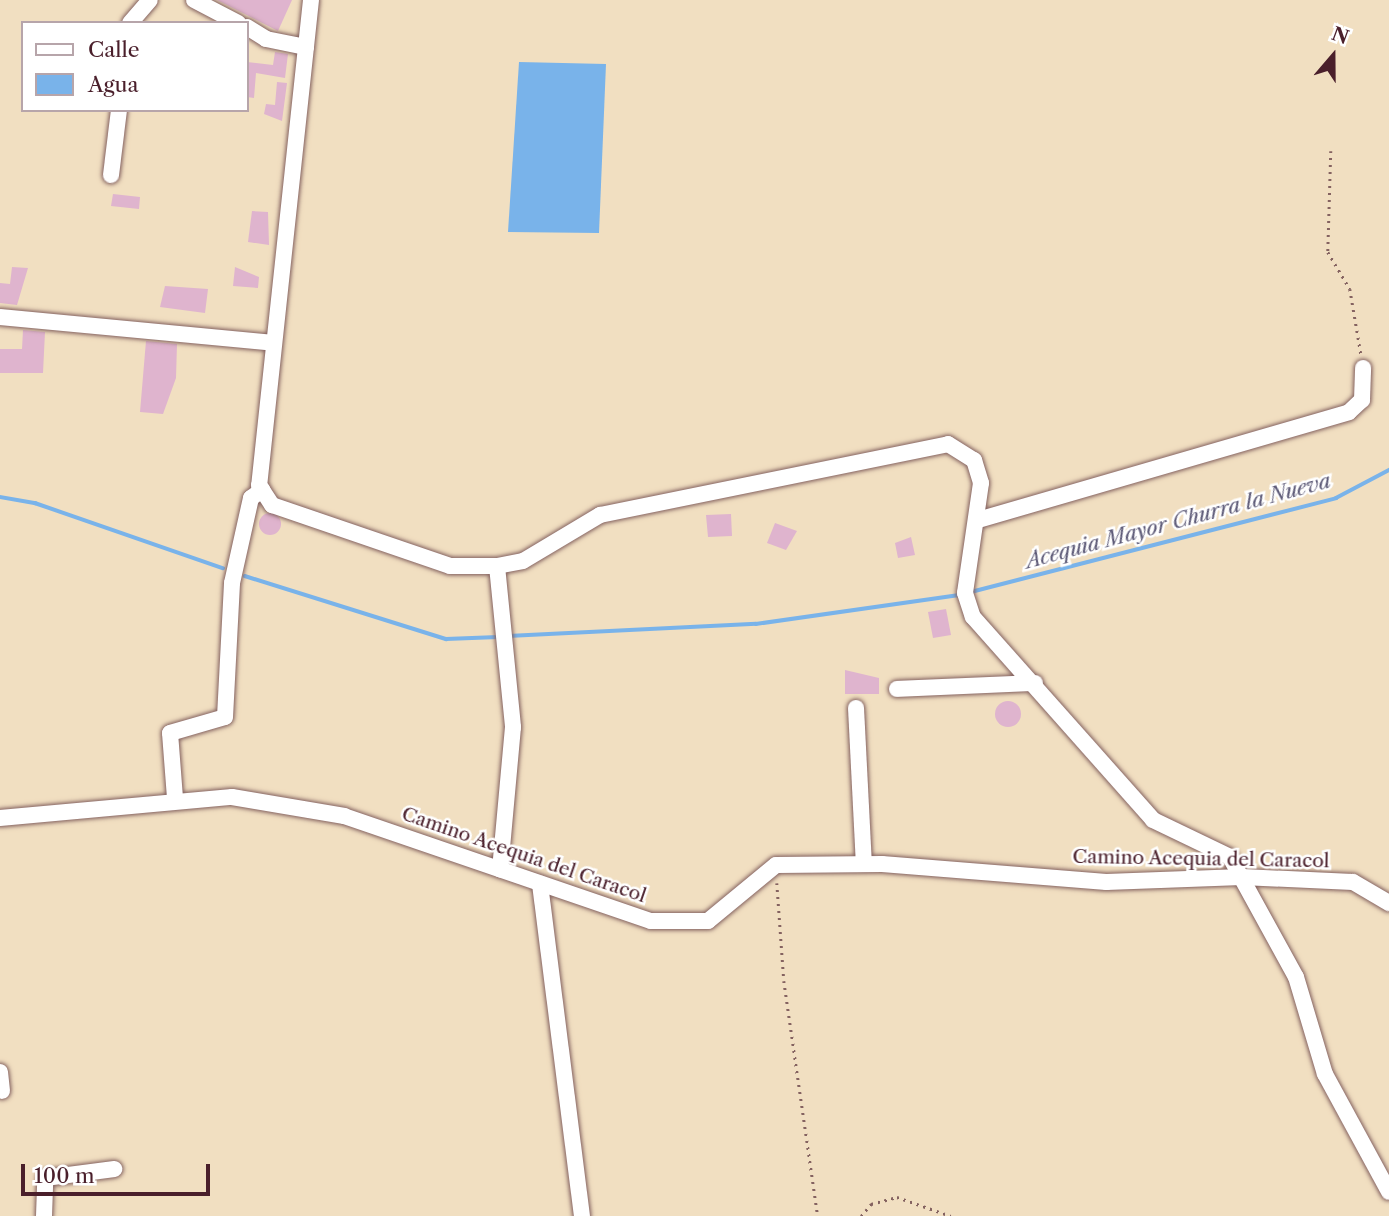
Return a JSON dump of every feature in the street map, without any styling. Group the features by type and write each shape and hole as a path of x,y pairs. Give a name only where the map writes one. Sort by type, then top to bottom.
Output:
{"street":[{"path":"132,21 150,0"},
{"path":"194,0 234,21"},
{"path":"311,0 274,343 262,490 272,505 450,566 497,566 523,561 600,516 948,444 974,460 981,483 978,520 965,593 972,617 1035,683 1153,820 1230,858 1296,977 1325,1074 1389,1192"},
{"path":"248,28 266,39 306,47"},
{"path":"111,175 119,112"},
{"path":"0,317 274,343"},
{"path":"978,520 1349,412 1362,400 1363,368"},
{"path":"175,798 170,733 225,717 232,583 251,498 262,490"},
{"path":"497,566 513,727 500,869"},
{"path":"897,690 1035,683"},
{"path":"856,708 864,864"},
{"name":"Camino Acequia del Caracol","path":"0,818 175,798 232,797 344,816 651,921 708,921 776,865 864,864 1106,882 1242,877 1353,882 1389,903"},
{"path":"540,884 582,1216"},
{"path":"0,1072 2,1091"},
{"path":"44,1216 45,1178 114,1169"}],"path":[{"path":"1331,151 1328,252 1350,289 1363,368"},
{"path":"776,865 807,1169 818,1216"},
{"path":"861,1216 871,1205 897,1197 951,1216"}],"water":[{"path":"519,62 606,64 599,233 508,232"}],"building":[{"path":"217,0 292,0 278,31"},
{"path":"275,52 288,54 285,78 256,73 254,98 248,97 248,62 273,65"},
{"path":"277,82 287,83 282,121 264,114 266,104 275,105"},
{"path":"113,194 140,197 139,209 111,206"},
{"path":"252,211 268,212 269,245 248,242"},
{"path":"12,267 28,268 17,305 0,303 0,283 10,284"},
{"path":"235,267 259,277 258,288 233,286"},
{"path":"165,286 208,289 205,313 160,307"},
{"path":"23,330 45,332 43,373 0,373 0,349 22,349"},
{"path":"146,341 177,344 176,378 163,414 140,412"},
{"path":"270,513 278,516 281,524 278,532 270,535 262,532 259,524 262,516"},
{"path":"731,514 732,536 708,537 706,515"},
{"path":"775,523 797,531 786,550 767,543"},
{"path":"911,537 915,555 898,558 895,543"},
{"path":"946,609 951,635 933,638 928,612"},
{"path":"845,670 879,678 879,694 845,694"},
{"path":"1008,701 1017,705 1021,714 1017,723 1008,727 999,723 995,714 999,705"}],"waterway":[{"name":"Acequia Mayor Churra la Nueva","path":"971,592 1336,498 1389,470"},
{"name":"Acequia Mayor Churra la Nueva","path":"0,497 35,503 223,568"},
{"name":"Acequia Mayor Churra la Nueva","path":"245,576 446,639 498,637"},
{"name":"Acequia Mayor Churra la Nueva","path":"508,636 756,624 959,595"}]}
